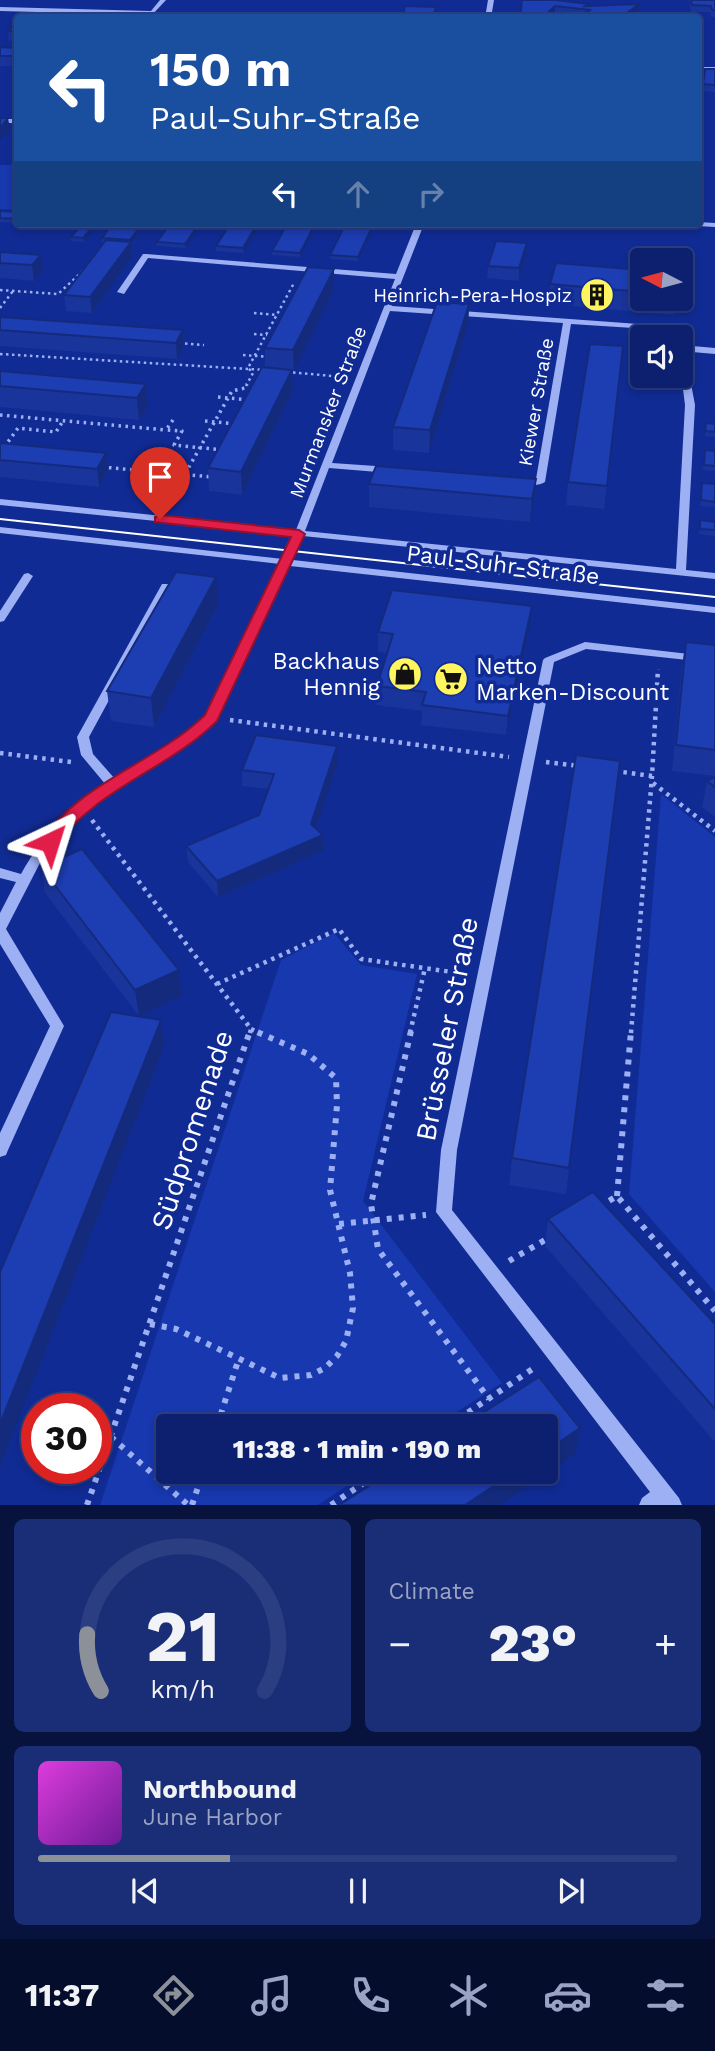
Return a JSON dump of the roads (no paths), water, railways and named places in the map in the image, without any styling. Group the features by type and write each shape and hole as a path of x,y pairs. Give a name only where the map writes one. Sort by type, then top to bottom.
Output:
{"street":[{"path":"0,9 152,13 163,0"},
{"name":"Murmansker Straße","path":"299,534 419,228"},
{"path":"121,292 146,256 400,277"},
{"name":"Kiewer Straße","path":"387,308 630,325"},
{"name":"Kiewer Straße","path":"513,480 540,482 567,321"},
{"path":"693,349 715,351"},
{"path":"681,573 690,405 687,388"},
{"path":"324,465 405,471"},
{"name":"Paul-Suhr-Straße","path":"0,502 715,576"},
{"name":"Paul-Suhr-Straße","path":"0,530 715,610"},
{"path":"0,1150 57,1026 0,930 24,879 62,823 113,785 197,732 212,717 299,534"},
{"path":"0,619 28,576"},
{"path":"113,785 87,755 83,737 166,586"},
{"name":"Brüsseler Straße","path":"661,1501 555,1354 444,1212 449,1150 550,660 585,645 715,660"},
{"path":"0,873 24,879"}],"tram line":[{"path":"0,519 715,597"}],"place":[{"name":"Heinrich-Pera-Hospiz","path":"597,295"},
{"name":"Backhaus Hennig","path":"405,674"},
{"name":"Netto Marken-Discount","path":"451,679"}]}
